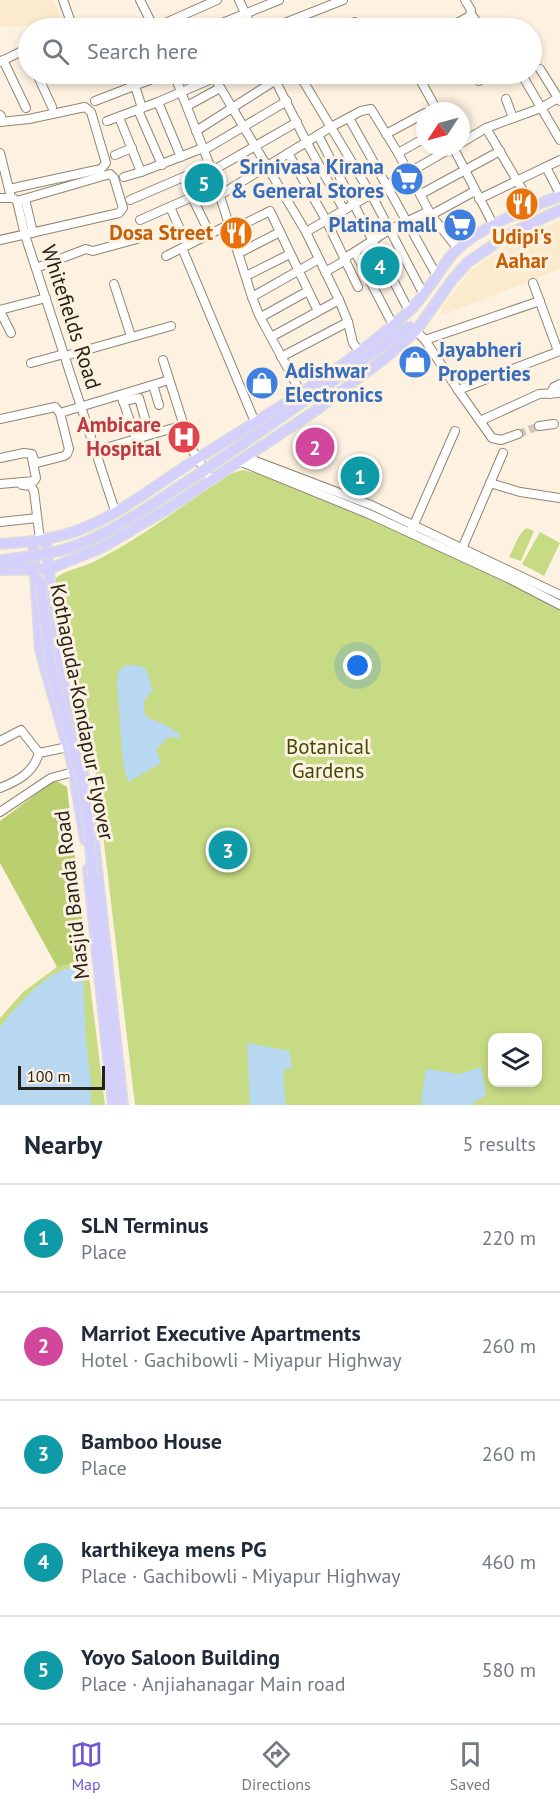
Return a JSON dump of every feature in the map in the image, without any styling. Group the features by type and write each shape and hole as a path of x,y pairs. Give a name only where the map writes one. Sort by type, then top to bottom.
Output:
{"main road":[{"path":"0,544 40,540 78,531 115,511 301,393 393,325 424,295 458,249 503,220 560,195"},
{"name":"Kothaguda-Kondapur Flyover","path":"0,562 58,552 74,546 117,525 159,500 413,328 428,313 468,262 511,233 560,210"},
{"path":"518,213 525,226"},
{"path":"503,220 511,233"},
{"path":"0,570 49,569 103,547 211,480 315,411 384,359 413,328"},
{"name":"Masjid Banda Road","path":"40,540 49,569 57,655 93,823 123,1105"},
{"name":"Masjid Banda Road","path":"40,540 36,568 41,657 68,747 84,829 113,1105"},
{"name":"Kothaguda-Kondapur Flyover","path":"0,562 27,567 41,585 50,663 80,774 86,805 93,878 91,896"}],"street":[{"path":"141,0 149,18"},
{"path":"176,18 217,0"},
{"path":"239,0 248,18"},
{"path":"236,18 279,0"},
{"path":"294,18 325,4 344,0"},
{"path":"465,0 474,18"},
{"path":"65,1 70,18"},
{"path":"464,18 471,14"},
{"path":"18,54 1,61 26,108"},
{"path":"470,137 486,128 559,99 542,72"},
{"path":"42,84 52,107"},
{"path":"95,101 140,84"},
{"path":"178,84 211,168 252,297 301,393"},
{"path":"106,121 199,84"},
{"path":"218,84 306,232 339,300 358,351"},
{"path":"196,131 232,109 264,84"},
{"path":"278,84 344,210"},
{"path":"305,84 371,195 424,295"},
{"path":"421,84 427,102"},
{"path":"527,84 560,140"},
{"path":"135,86 140,109 162,165"},
{"path":"187,106 220,88"},
{"path":"506,99 513,118"},
{"path":"124,177 203,149 287,101"},
{"path":"158,102 181,157"},
{"path":"0,118 29,119 85,107 91,112 106,163 101,169 15,195"},
{"path":"220,195 330,127 371,109 410,173 430,213 458,249"},
{"path":"119,117 141,172"},
{"path":"349,117 437,276"},
{"path":"386,134 416,118"},
{"path":"130,200 211,168 297,122"},
{"path":"486,128 532,206"},
{"path":"318,135 409,311"},
{"path":"398,153 416,143"},
{"path":"115,155 132,148"},
{"path":"421,194 500,151"},
{"name":"Whitefields Road","path":"0,153 29,234 36,268 115,511"},
{"path":"288,153 326,220 358,287"},
{"path":"306,232 438,156"},
{"path":"457,156 494,226"},
{"path":"325,272 389,230 517,180 560,160"},
{"path":"546,167 560,195"},
{"path":"0,198 110,174 114,178 123,208 119,213 0,240"},
{"path":"140,220 217,186"},
{"path":"192,197 210,234"},
{"path":"170,207 255,422"},
{"path":"166,256 210,234 270,211 318,311"},
{"path":"239,253 280,232"},
{"path":"36,268 86,249 93,251 137,239"},
{"path":"355,252 393,325"},
{"path":"246,276 290,254"},
{"path":"252,297 319,260"},
{"path":"458,390 559,351 533,283"},
{"path":"114,284 131,336"},
{"path":"261,317 308,291"},
{"path":"11,333 0,310 46,298"},
{"path":"271,337 339,300"},
{"path":"425,340 540,301"},
{"path":"281,357 348,322"},
{"path":"31,363 171,326"},
{"path":"413,328 425,340 489,434 496,440 507,439 518,434"},
{"path":"163,360 197,459 211,480"},
{"path":"60,413 122,398 170,380"},
{"path":"550,394 555,386 560,384"},
{"path":"152,388 159,405"},
{"path":"138,392 151,435"},
{"path":"480,422 539,394 560,393"},
{"path":"122,398 137,397 139,399 148,429 135,437"},
{"path":"122,398 135,437"},
{"path":"0,419 55,407 60,413 69,449 67,454 38,463 35,462 32,454 26,452 0,459"},
{"path":"539,426 554,424"},
{"path":"95,451 135,437 151,435 184,425"},
{"path":"412,528 455,431"},
{"path":"461,551 503,453"},
{"path":"0,459 32,458 36,478 33,482 0,486"},
{"path":"242,459 366,512 412,528 560,595"},
{"path":"490,483 520,492 560,498"},
{"path":"0,486 31,486 34,491 40,540"},
{"path":"0,522 37,518"},
{"path":"461,551 560,605"},
{"path":"0,741 21,730 39,753"},
{"path":"39,753 68,747"},
{"path":"0,788 15,782 36,763 39,753"},
{"path":"0,812 51,778 74,772"},
{"path":"15,782 27,794"}],"shaded area":[{"path":"0,0 53,0 62,18 18,18 18,26 0,27"},
{"path":"560,220 560,269 443,315 441,308 469,272 507,246"}],"green space":[{"name":"Botanical Gardens","path":"242,470 261,474 366,515 560,607 560,1105 135,1105 92,742 60,625 54,581 61,574 109,554 161,522 228,475"},
{"path":"526,528 534,531 521,561 509,557 518,538"},
{"path":"540,532 560,543 544,576 522,564"},
{"path":"55,780 67,787 87,960 57,967 0,863 0,821"},
{"path":"87,960 105,1105 0,1105 0,1018 23,992 57,967"}],"water":[{"path":"125,665 139,666 148,674 152,691 144,701 144,711 148,718 164,724 181,735 179,738 168,737 156,750 161,763 128,782 123,763 117,684 118,672"},
{"path":"70,968 82,975 83,981 91,1105 0,1105 0,1027 22,1001 41,984 60,971"},
{"path":"247,1043 289,1051 292,1068 283,1070 287,1105 250,1105"},
{"path":"481,1067 486,1095 470,1105 423,1105 421,1101 426,1069 460,1074"}],"tunnel":[{"path":"518,434 539,426"}],"place":[{"name":"Srinivasa Kirana & General Stores","path":"407,179"},
{"name":"Yoyo Saloon Building","path":"204,183"},
{"name":"Udipi's Aahar","path":"522,204"},
{"name":"Platina mall","path":"460,225"},
{"name":"Dosa Street","path":"236,233"},
{"name":"karthikeya mens PG","path":"380,266"},
{"name":"Jayabheri Properties","path":"415,362"},
{"name":"Adishwar Electronics","path":"262,383"},
{"name":"Ambicare Hospital","path":"184,437"},
{"name":"Marriot Executive Apartments","path":"315,447"},
{"name":"SLN Terminus","path":"360,476"},
{"name":"Bamboo House","path":"228,850"}]}
